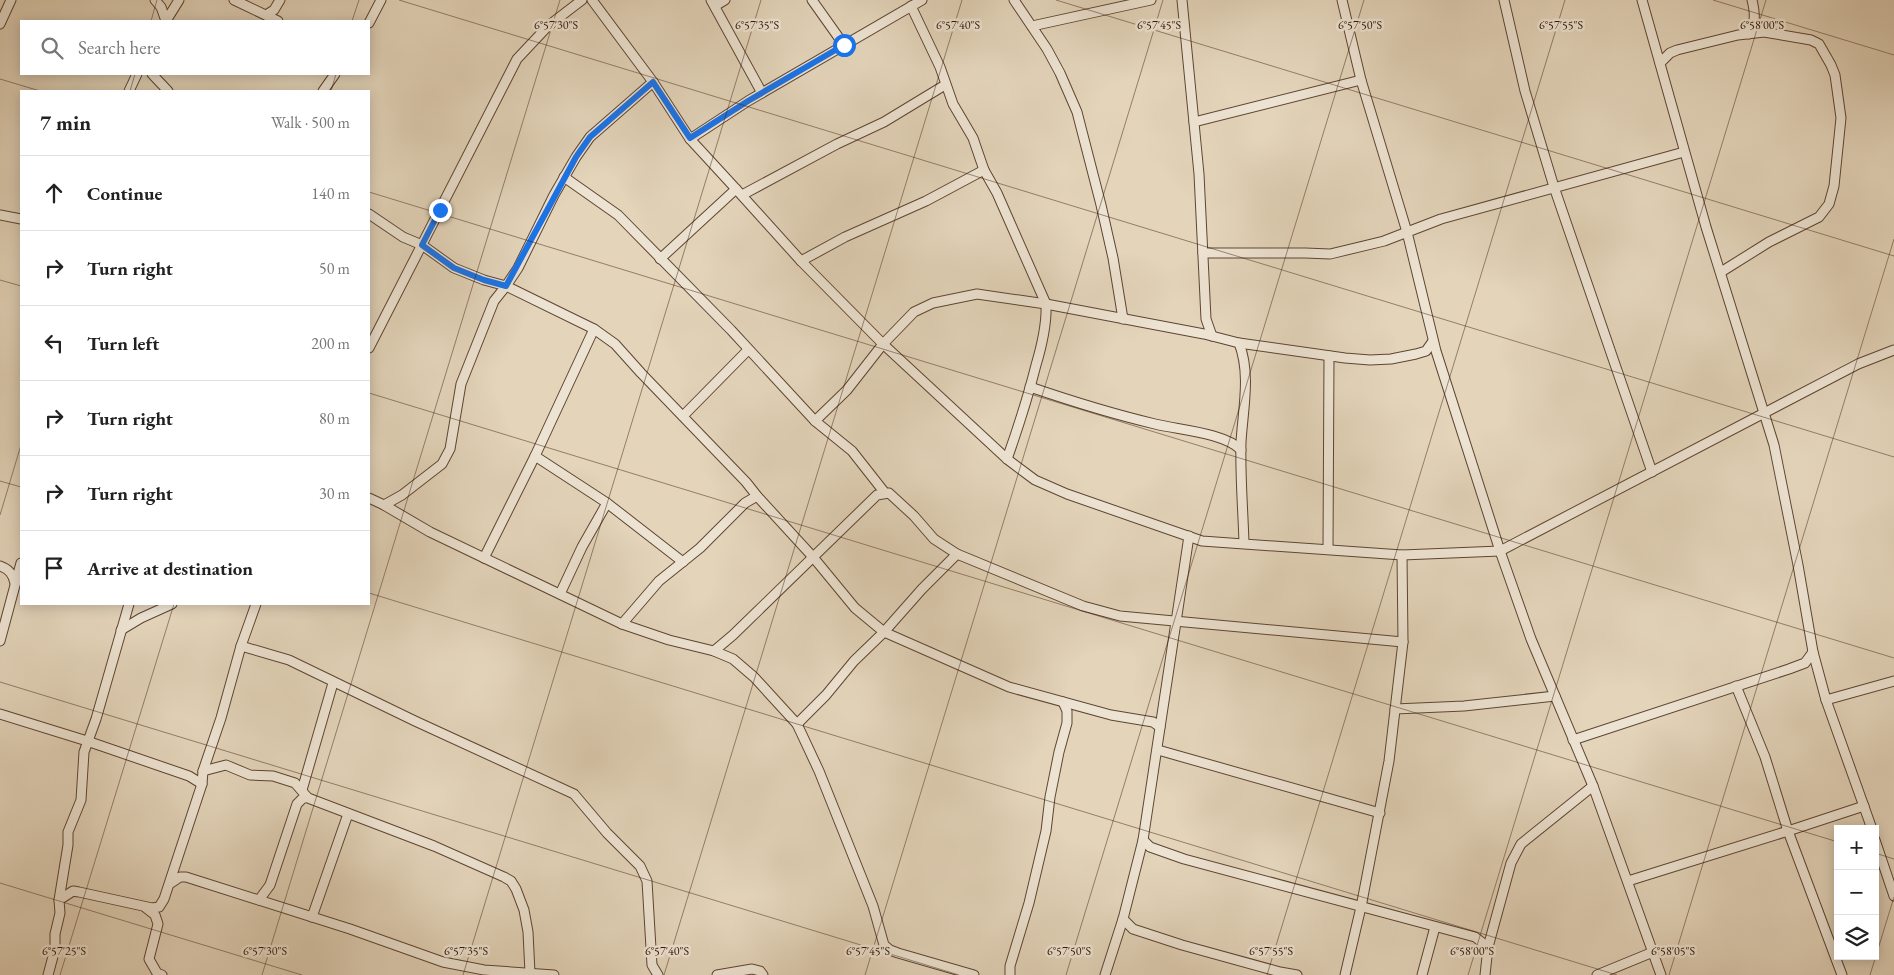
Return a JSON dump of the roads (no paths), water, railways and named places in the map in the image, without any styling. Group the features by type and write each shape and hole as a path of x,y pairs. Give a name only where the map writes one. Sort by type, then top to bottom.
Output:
{"street":[{"path":"0,24 11,0"},
{"path":"155,0 161,7 166,20"},
{"path":"167,20 179,0"},
{"path":"234,0 276,20"},
{"path":"266,15 274,10 280,0"},
{"path":"370,21 381,0"},
{"path":"370,346 517,59 548,26 582,0"},
{"path":"592,0 653,82 690,138 801,261 883,344 1007,459 1035,480 1067,494 1202,541 1402,554 1500,551 1858,364 1894,350"},
{"path":"725,0 713,3 762,93"},
{"path":"812,0 844,45"},
{"path":"690,138 762,93 922,0"},
{"path":"1014,0 1060,72 1077,112 1113,258 1123,319"},
{"path":"1032,26 1151,0"},
{"path":"1182,0 1194,122 1206,319 1212,336"},
{"path":"1342,0 1361,80 1407,232 1433,341 1500,551 1531,639 1594,786 1661,975"},
{"path":"1504,0 1525,91 1554,187 1652,472"},
{"path":"1642,0 1684,152 1734,320 1774,445 1813,652 1826,700 1871,825"},
{"path":"1749,34 1755,16 1752,0"},
{"path":"911,6 940,67 945,85 973,138 984,170 997,193 1046,304 1047,320 1030,387 1007,459"},
{"path":"1660,63 1670,53 1677,50 1764,32 1811,40 1819,44 1826,53 1834,76 1841,118 1834,186 1829,204 1819,217 1769,242 1721,272"},
{"path":"129,90 137,75"},
{"path":"153,75 167,90"},
{"path":"324,90 334,75"},
{"path":"1194,122 1361,80"},
{"path":"384,505 402,495 442,464 450,449 458,399 467,367 494,301 518,268 564,177 590,137 653,82"},
{"path":"660,259 739,192 884,122 945,85"},
{"path":"1203,253 1330,254 1384,241 1441,219 1684,152"},
{"path":"801,261 845,237 926,201 984,170"},
{"path":"564,177 618,215 815,421 852,451 885,493"},
{"path":"0,215 20,219"},
{"path":"370,215 403,237 422,245 454,268 484,280 506,286 594,329 616,344 746,482 813,557 855,608 884,632 1009,687 1111,715 1153,722 1160,727"},
{"path":"815,421 847,390 883,344 914,312 933,303 977,294 1046,304 1212,336 1239,343 1329,356 1370,360 1391,359 1426,351 1433,341"},
{"path":"484,558 535,456 594,329"},
{"path":"1239,343 1245,361 1246,383 1241,450 1244,543"},
{"path":"683,416 748,350"},
{"path":"1328,549 1329,356"},
{"path":"1030,387 1155,424 1224,438 1236,444 1241,450"},
{"path":"535,456 608,504 683,562"},
{"path":"714,650 733,635 877,495 885,493 899,501 934,539 957,554 1083,606 1120,616 1403,642"},
{"path":"622,624 659,581 683,562 745,503 757,496"},
{"path":"370,498 430,532 560,594 576,604 622,624 669,640 714,650 733,659 754,677 797,724 819,771 873,906 884,945 898,953 974,975"},
{"path":"560,594 582,547 608,504"},
{"path":"1106,975 1123,919 1142,840 1158,750 1175,622 1189,536"},
{"path":"797,724 826,695 854,661 884,632 922,589 957,554"},
{"path":"1344,975 1361,907 1389,761 1403,642 1402,554"},
{"path":"0,566 10,571 14,577 15,586"},
{"path":"0,641 20,567"},
{"path":"48,975 55,949 55,934 60,913 59,900 68,832 81,800 82,765 87,741 96,719 129,605"},
{"path":"121,630 141,618 170,605"},
{"path":"59,900 73,891 146,908 158,907 164,899 171,883 202,784 203,771 221,718 241,646 256,605"},
{"path":"241,646 289,660 333,683 574,794 607,833 640,866 647,881 652,965 659,975"},
{"path":"1573,740 1805,662 1813,652"},
{"path":"1826,700 1894,681"},
{"path":"259,900 270,885 297,804 304,794 333,683"},
{"path":"1736,686 1765,758 1788,831 1842,975"},
{"path":"1395,709 1464,706 1555,696"},
{"path":"1010,975 1010,966 1029,903 1046,831 1050,797 1067,723 1067,711 1063,702"},
{"path":"0,714 189,776 202,784"},
{"path":"1158,750 1380,813"},
{"path":"203,771 226,765 250,775 268,775 288,780 295,783 304,794 348,814 434,846 504,876 511,881 516,889 524,910 528,932 530,973"},
{"path":"1485,975 1488,947 1511,863 1521,844 1594,786"},
{"path":"1628,880 1864,806"},
{"path":"312,917 348,814"},
{"path":"1142,840 1150,847 1184,859 1474,937 1488,947"},
{"path":"1879,852 1894,896"},
{"path":"171,883 180,877 186,876 443,962 484,970 554,975"},
{"path":"146,908 154,915 158,924 149,959 157,973 162,975"},
{"path":"1123,919 1134,928 1182,945 1297,975"},
{"path":"1422,975 1435,927"},
{"path":"1597,975 1653,952"},
{"path":"1485,962 1490,975"},
{"path":"717,975 752,969 760,971 764,975"},
{"path":"647,975 659,975"}]}
